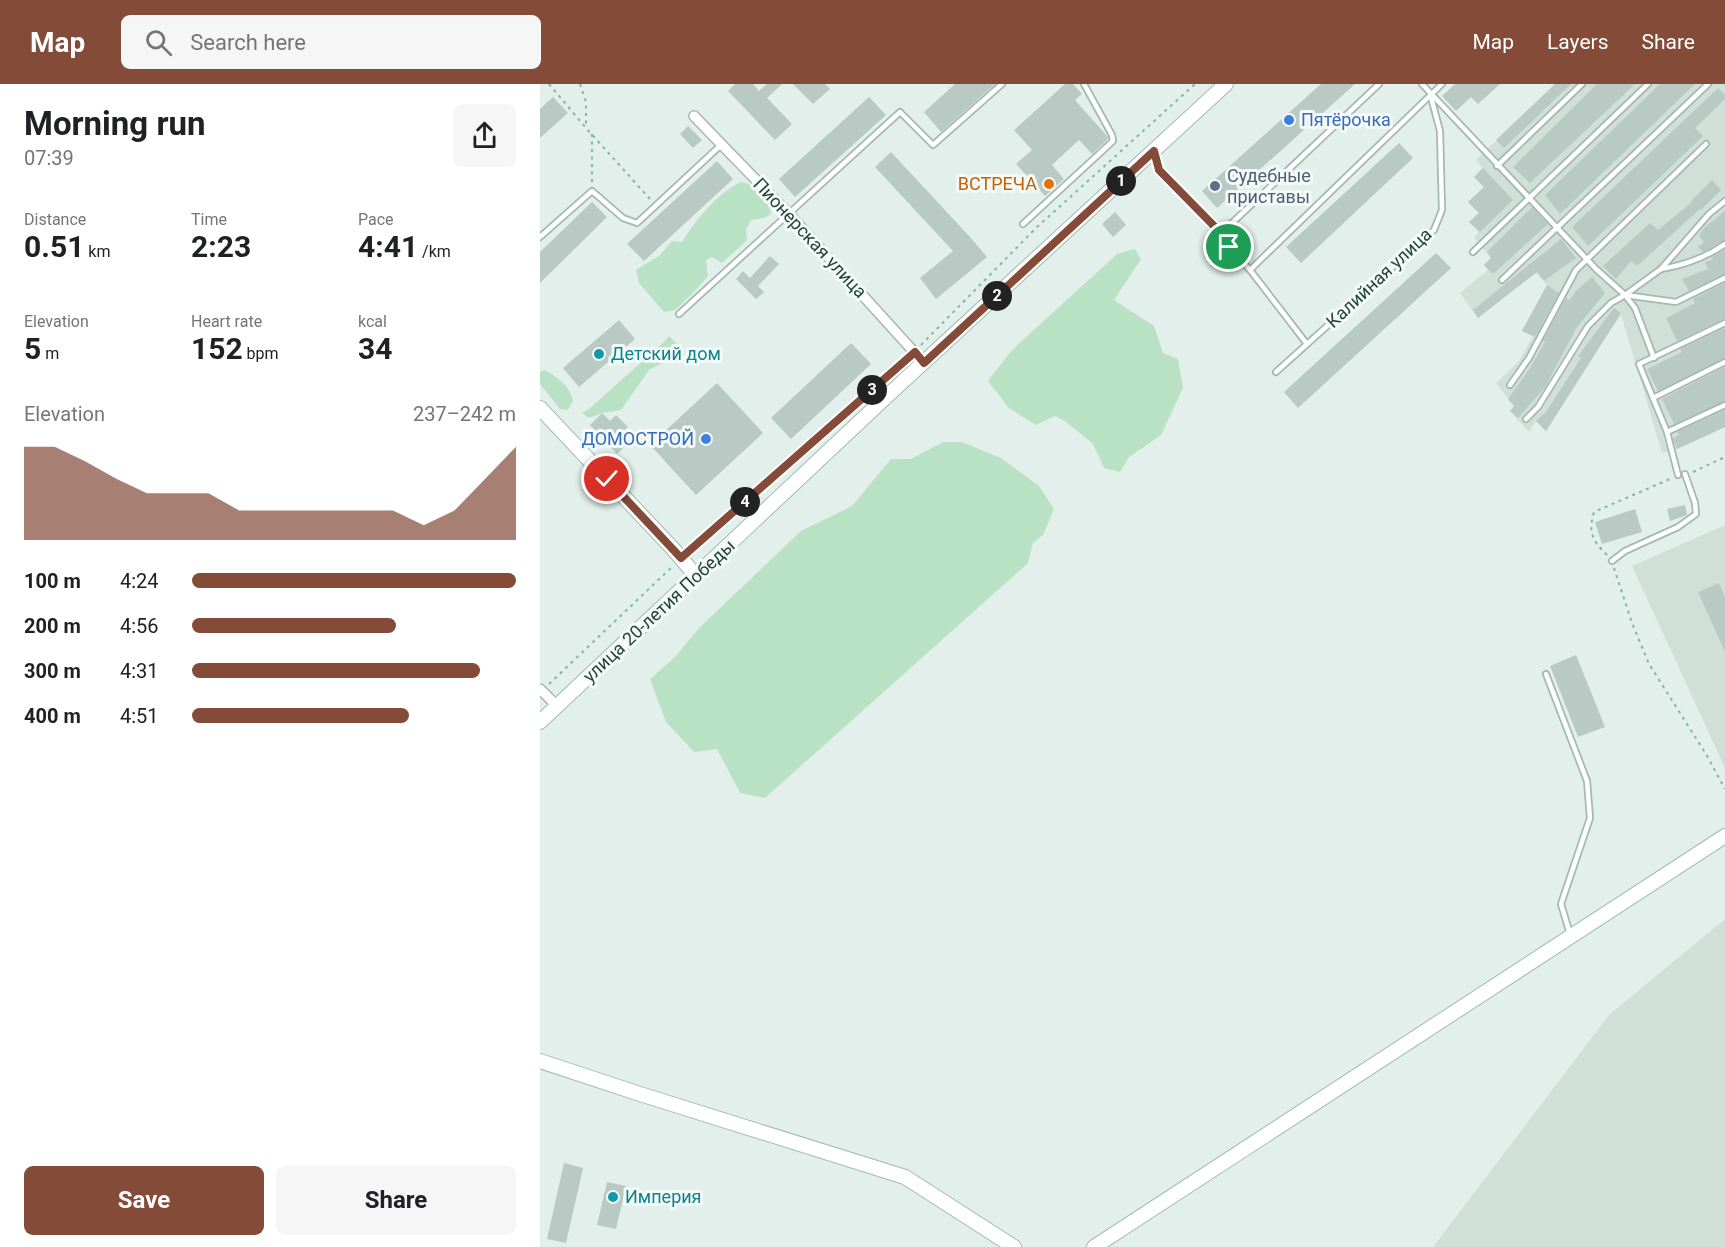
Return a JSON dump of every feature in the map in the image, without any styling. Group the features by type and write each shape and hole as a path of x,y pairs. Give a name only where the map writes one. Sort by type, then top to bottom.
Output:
{"street":[{"name":"улица 20-летия Победы","path":"540,722 696,576 919,357 1154,151 1226,84"},
{"name":"Пионерская улица","path":"694,116 789,213 919,357"},
{"path":"540,408 696,576"},
{"path":"541,690 558,706"},
{"path":"1094,1247 1725,836"},
{"path":"540,1061 905,1178 1014,1247"}],"lane":[{"path":"680,314 900,112 933,145 1002,84"},
{"path":"1023,224 1113,141 1112,135 1084,84"},
{"path":"1218,230 1232,223 1379,84"},
{"path":"1422,84 1557,229 1625,295 1635,308 1654,358"},
{"path":"1250,270 1442,84"},
{"path":"1497,166 1582,84"},
{"path":"1473,252 1648,84"},
{"path":"1502,280 1708,84"},
{"name":"Калийная улица","path":"1276,372 1434,231 1442,210 1440,131 1431,94"},
{"path":"540,237 592,191 622,218 637,223 722,144"},
{"path":"1510,385 1529,358 1576,270 1706,144"},
{"path":"1154,151 1159,170 1218,230 1307,344"},
{"path":"1526,419 1538,407 1588,326 1611,303 1661,269 1709,213 1725,201"},
{"path":"1661,269 1684,265 1710,254 1725,244"},
{"path":"1625,295 1676,302 1725,278"},
{"path":"1678,475 1667,432 1639,364 1725,323"},
{"path":"1653,398 1725,362"},
{"path":"1667,432 1725,405"},
{"path":"1612,561 1625,551 1678,527 1696,514 1695,503 1685,474"},
{"path":"1546,674 1587,781 1590,818 1561,904 1571,937"}],"path":[{"path":"549,84 656,205"},
{"path":"580,84 586,102 586,128"},
{"path":"541,690 681,558 919,357 1036,228 1195,84"},
{"path":"592,134 592,191"},
{"path":"1685,474 1725,457"},
{"path":"1678,475 1594,512 1590,526 1596,543 1612,561 1632,623 1649,664 1706,754 1725,789"}],"shaded area":[{"path":"1555,84 1725,84 1725,427 1677,449 1662,453 1621,314 1546,431 1536,421 1529,432 1510,411 1514,406 1496,383 1519,361 1533,336 1522,331 1547,285 1535,271 1478,318 1460,293 1488,270 1484,265 1491,258 1474,237 1479,232 1469,222 1479,213 1468,202 1477,194 1488,206 1495,199 1474,177 1483,168 1476,160"},
{"path":"1725,525 1725,768 1632,566"},
{"path":"1725,919 1725,1247 1433,1247 1609,1015"}],"green space":[{"path":"741,182 762,192 766,197 771,214 764,218 751,220 746,230 747,240 722,263 712,257 706,260 708,276 675,310 664,312 639,283 636,270 660,255 672,241 682,242 715,200"},
{"path":"1135,249 1141,259 1114,300 1154,326 1163,353 1178,359 1183,388 1161,435 1129,457 1120,472 1104,468 1093,444 1065,421 1055,416 1036,425 1009,408 988,381 1012,350 1117,254"},
{"path":"669,336 677,344 672,358 649,370 621,410 589,418 582,413 589,409"},
{"path":"545,370 559,379 569,391 573,401 568,410 560,409 540,384 540,372"},
{"path":"943,442 962,442 1001,458 1039,486 1054,509 1043,535 1033,543 1028,563 765,798 740,793 717,749 694,752 666,722 650,679 675,657 700,627 801,531 852,506 891,459 911,459"}],"building":[{"path":"735,84 753,84 759,91 767,84 782,84 767,98 792,124 775,140 728,91"},
{"path":"793,84 825,84 830,89 813,104"},
{"path":"955,84 995,84 941,132 924,112"},
{"path":"1065,84 1073,84 1082,94 1075,100 1108,139 1092,154 1079,140 1052,165 1064,179 1045,196 1016,164 1032,150 1014,130"},
{"path":"1321,84 1355,84 1217,208 1202,191"},
{"path":"1455,84 1500,84 1478,104 1471,97 1456,111 1442,96"},
{"path":"1555,84 1571,84 1504,148 1496,140"},
{"path":"1597,84 1635,84 1530,183 1513,167"},
{"path":"1660,84 1695,84 1560,214 1545,195"},
{"path":"1718,88 1725,95 1725,99 1695,128 1703,136 1588,246 1572,227"},
{"path":"553,97 568,113 540,138 540,109"},
{"path":"869,97 886,115 795,197 779,179"},
{"path":"688,126 702,140 693,148 680,134"},
{"path":"1399,143 1413,158 1301,263 1286,247"},
{"path":"891,152 987,257 936,299 920,278 953,251 875,167"},
{"path":"717,161 733,179 644,261 627,244"},
{"path":"1483,168 1513,200 1480,232 1469,222 1479,213 1468,202 1484,187 1474,177"},
{"path":"1712,180 1721,190 1637,266 1631,261 1616,279 1603,266 1650,223 1658,230 1692,202"},
{"path":"592,202 607,217 540,283 540,252"},
{"path":"1532,207 1548,224 1493,274 1484,265 1491,258 1487,252"},
{"path":"1725,211 1725,240 1703,252 1698,247 1704,242 1699,236 1704,228"},
{"path":"1115,212 1126,225 1113,237 1102,224"},
{"path":"1561,239 1576,258 1544,281 1537,272 1478,318 1473,310"},
{"path":"1725,249 1725,274 1689,291 1682,279 1708,269 1705,262 1713,260 1711,258"},
{"path":"1436,253 1451,268 1298,408 1284,392"},
{"path":"770,256 779,264 758,286 764,292 756,299 736,279 743,271 750,278"},
{"path":"1592,277 1605,293 1577,327 1545,387 1518,418 1510,411 1514,406 1508,399 1545,342 1543,341 1566,298 1570,300 1576,291"},
{"path":"1725,283 1725,319 1677,341 1666,318 1695,303 1693,299"},
{"path":"1547,285 1559,293 1535,337 1522,331"},
{"path":"1614,308 1621,313 1546,431 1536,421 1546,412 1581,358 1578,356"},
{"name":"Детский дом","path":"619,320 635,339 579,387 563,368"},
{"path":"1725,328 1725,358 1658,391 1647,369 1682,352 1680,349"},
{"path":"851,343 871,364 791,439 771,418"},
{"path":"1725,367 1725,401 1674,424 1662,399"},
{"name":"ДОМОСТРОЙ","path":"717,383 763,433 696,495 650,445"},
{"path":"1725,410 1725,427 1677,449 1673,438 1679,435 1677,432"},
{"path":"602,413 610,421 616,415 628,427 621,433 630,442 617,454 590,425"},
{"path":"1685,505 1687,515 1670,521 1667,509"},
{"path":"1635,509 1642,532 1602,544 1595,522"},
{"path":"1719,583 1725,597 1725,652 1698,592"},
{"path":"1576,655 1605,727 1578,737 1550,666"},
{"path":"564,1163 583,1168 566,1243 547,1239"},
{"name":"Империя","path":"607,1182 626,1186 616,1229 597,1225"}],"place":[{"name":"Пятёрочка","path":"1289,120"},
{"name":"ВСТРЕЧА","path":"1049,184"},
{"name":"Судебные приставы","path":"1215,186"},
{"name":"Детский дом","path":"599,354"},
{"name":"ДОМОСТРОЙ","path":"706,439"},
{"name":"Империя","path":"613,1197"}],"route":[{"path":"607,479 681,558 915,352 924,363 1154,151 1159,170 1218,230 1229,247"}]}
